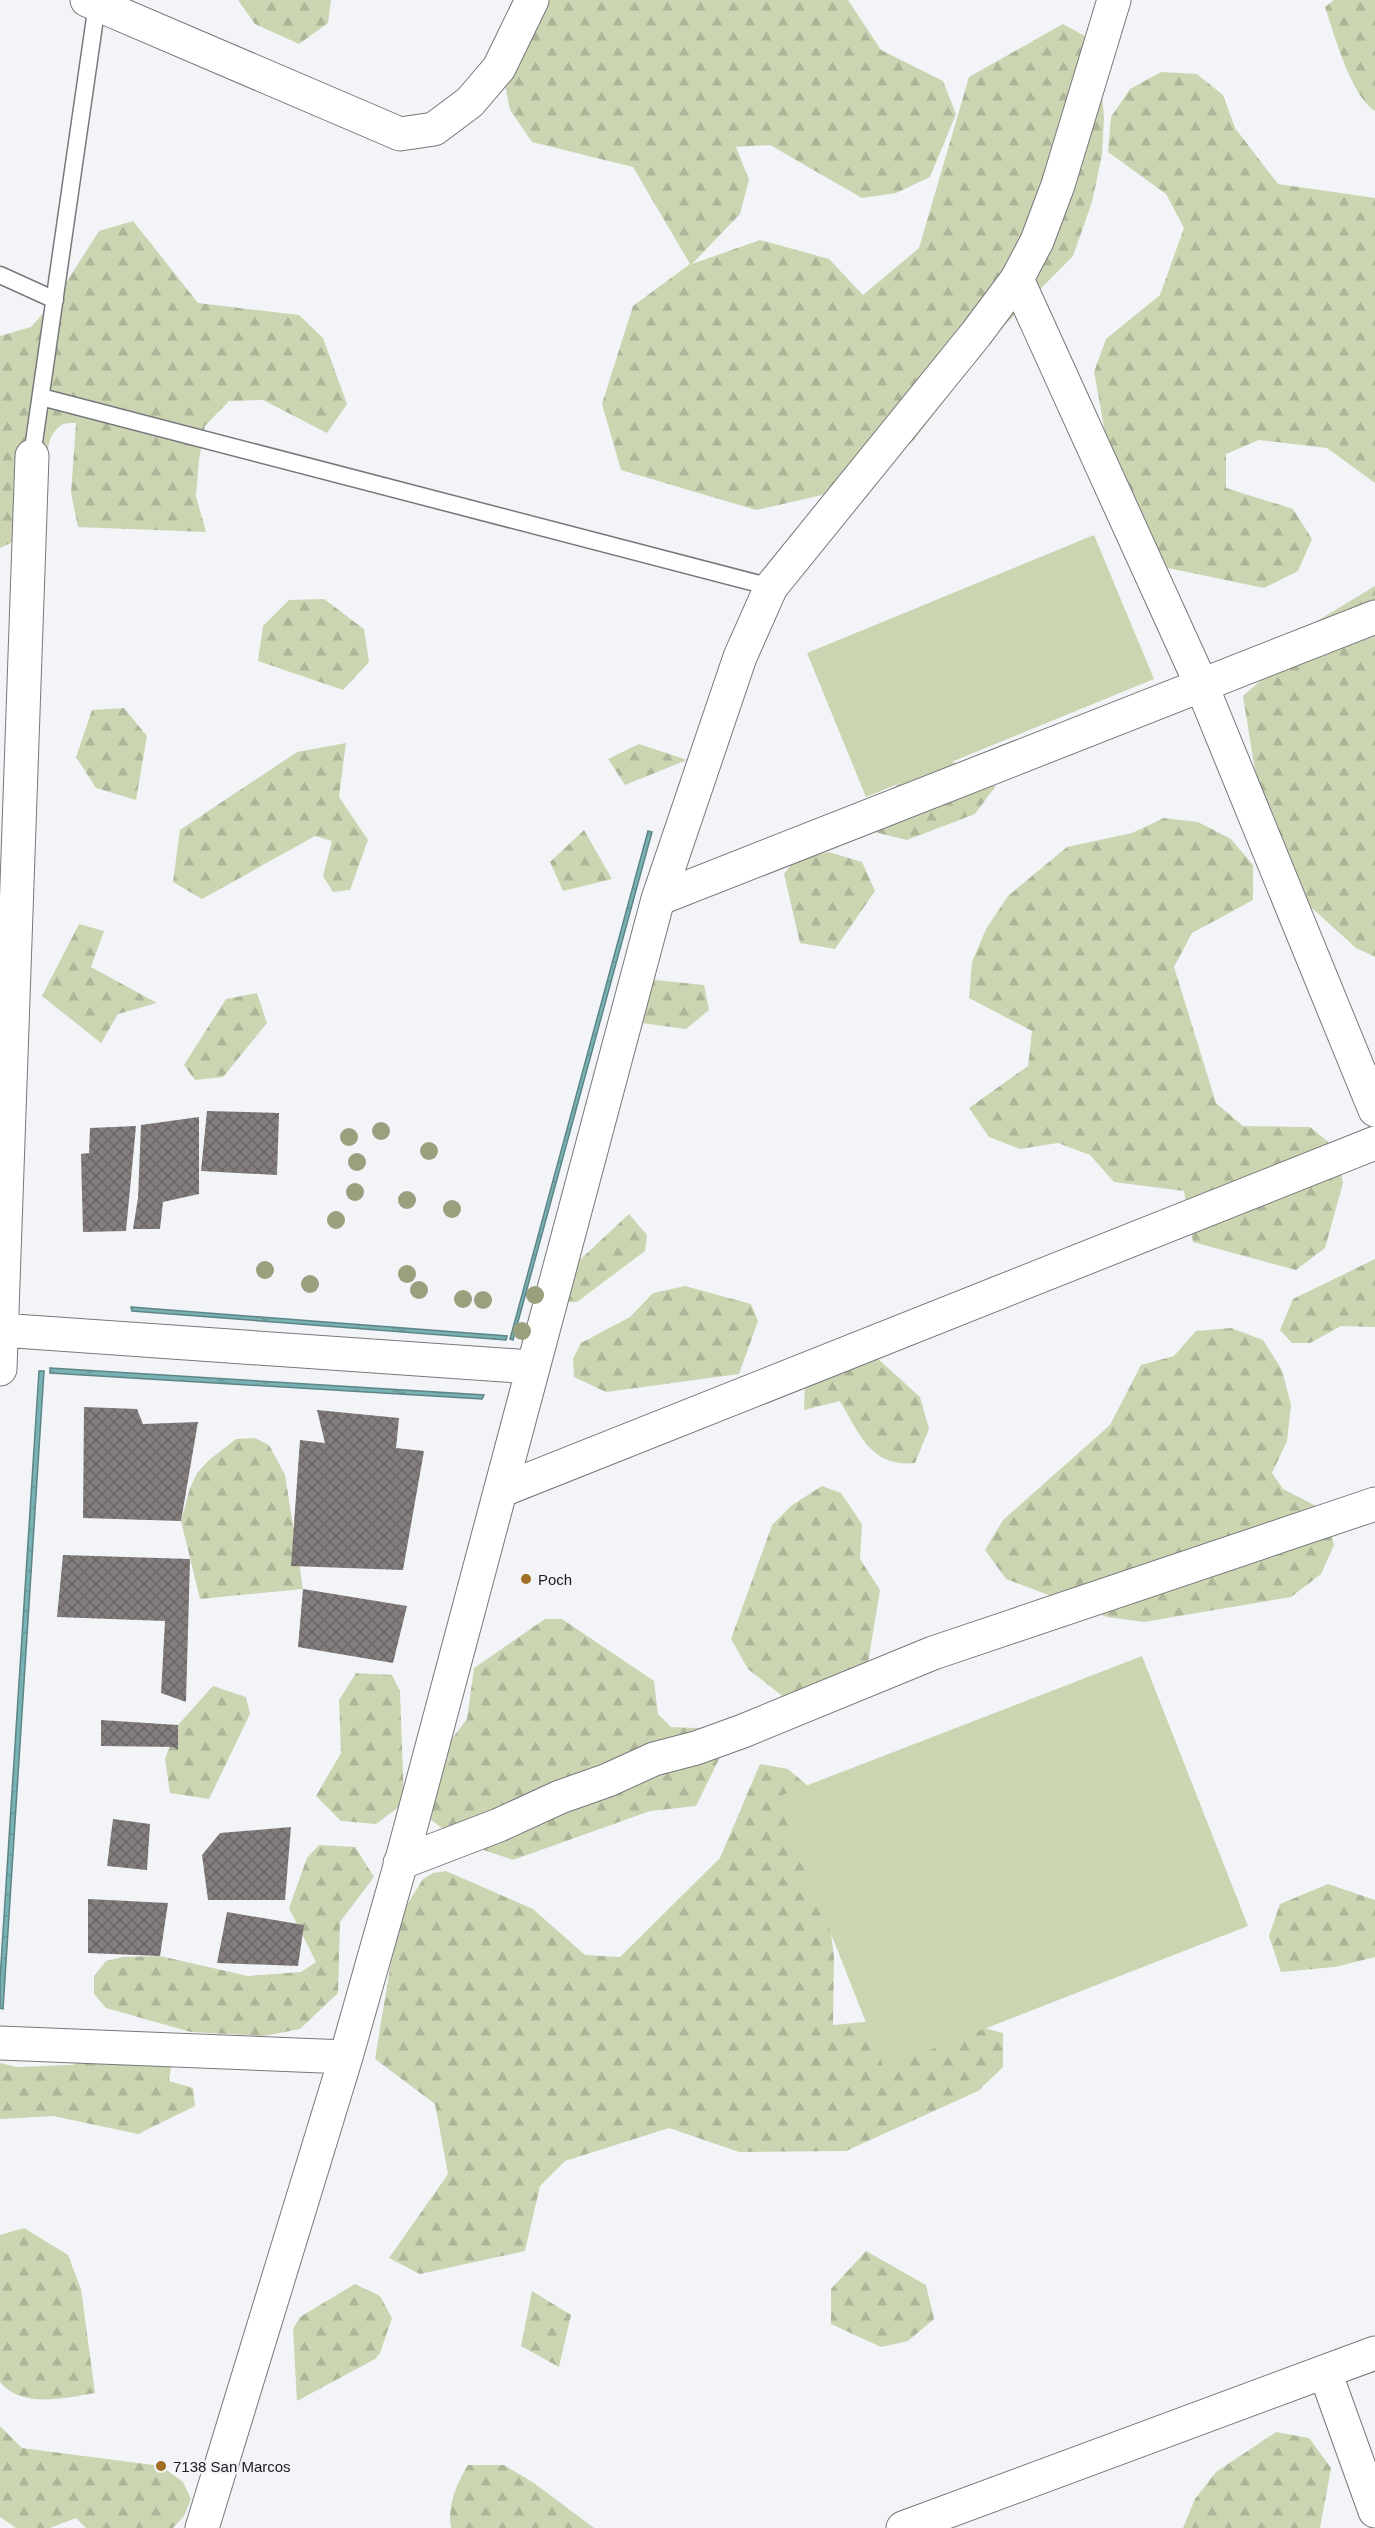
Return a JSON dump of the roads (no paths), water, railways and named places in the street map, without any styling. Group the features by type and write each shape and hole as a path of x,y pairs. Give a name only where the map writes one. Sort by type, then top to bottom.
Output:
{"street":[{"path":"92,2 400,134 434,129 470,102 499,68 532,0"},
{"path":"202,2528 345,2057 400,1863 658,898 740,657 771,586 976,334 1017,279 1037,241 1058,185 1113,0"},
{"path":"1017,279 1201,684 1375,1110"},
{"path":"0,1369 32,456"},
{"path":"658,898 1375,617"},
{"path":"500,1491 1375,1143"},
{"path":"1,1330 531,1367"},
{"path":"400,1863 499,1825 560,1797 608,1780 654,1759 696,1748 742,1731 933,1653 1375,1504"},
{"path":"0,2043 345,2057"},
{"path":"903,2528 1375,2354"},
{"path":"1325,2372 1375,2511"}],"lane":[{"path":"32,456 55,300 92,2"},
{"path":"0,275 55,300"},
{"path":"41,397 771,586"}],"water":[{"path":"648,831 652,832 513,1340 510,1339"},
{"path":"131,1307 507,1336 506,1340 132,1311"},
{"path":"50,1368 484,1395 482,1399 50,1373"},
{"path":"39,1371 44,1371 3,2009 0,2008 0,1979"}],"place":[{"name":"Poch","path":"526,1579"},
{"name":"7138 San Marcos","path":"161,2466"}]}
